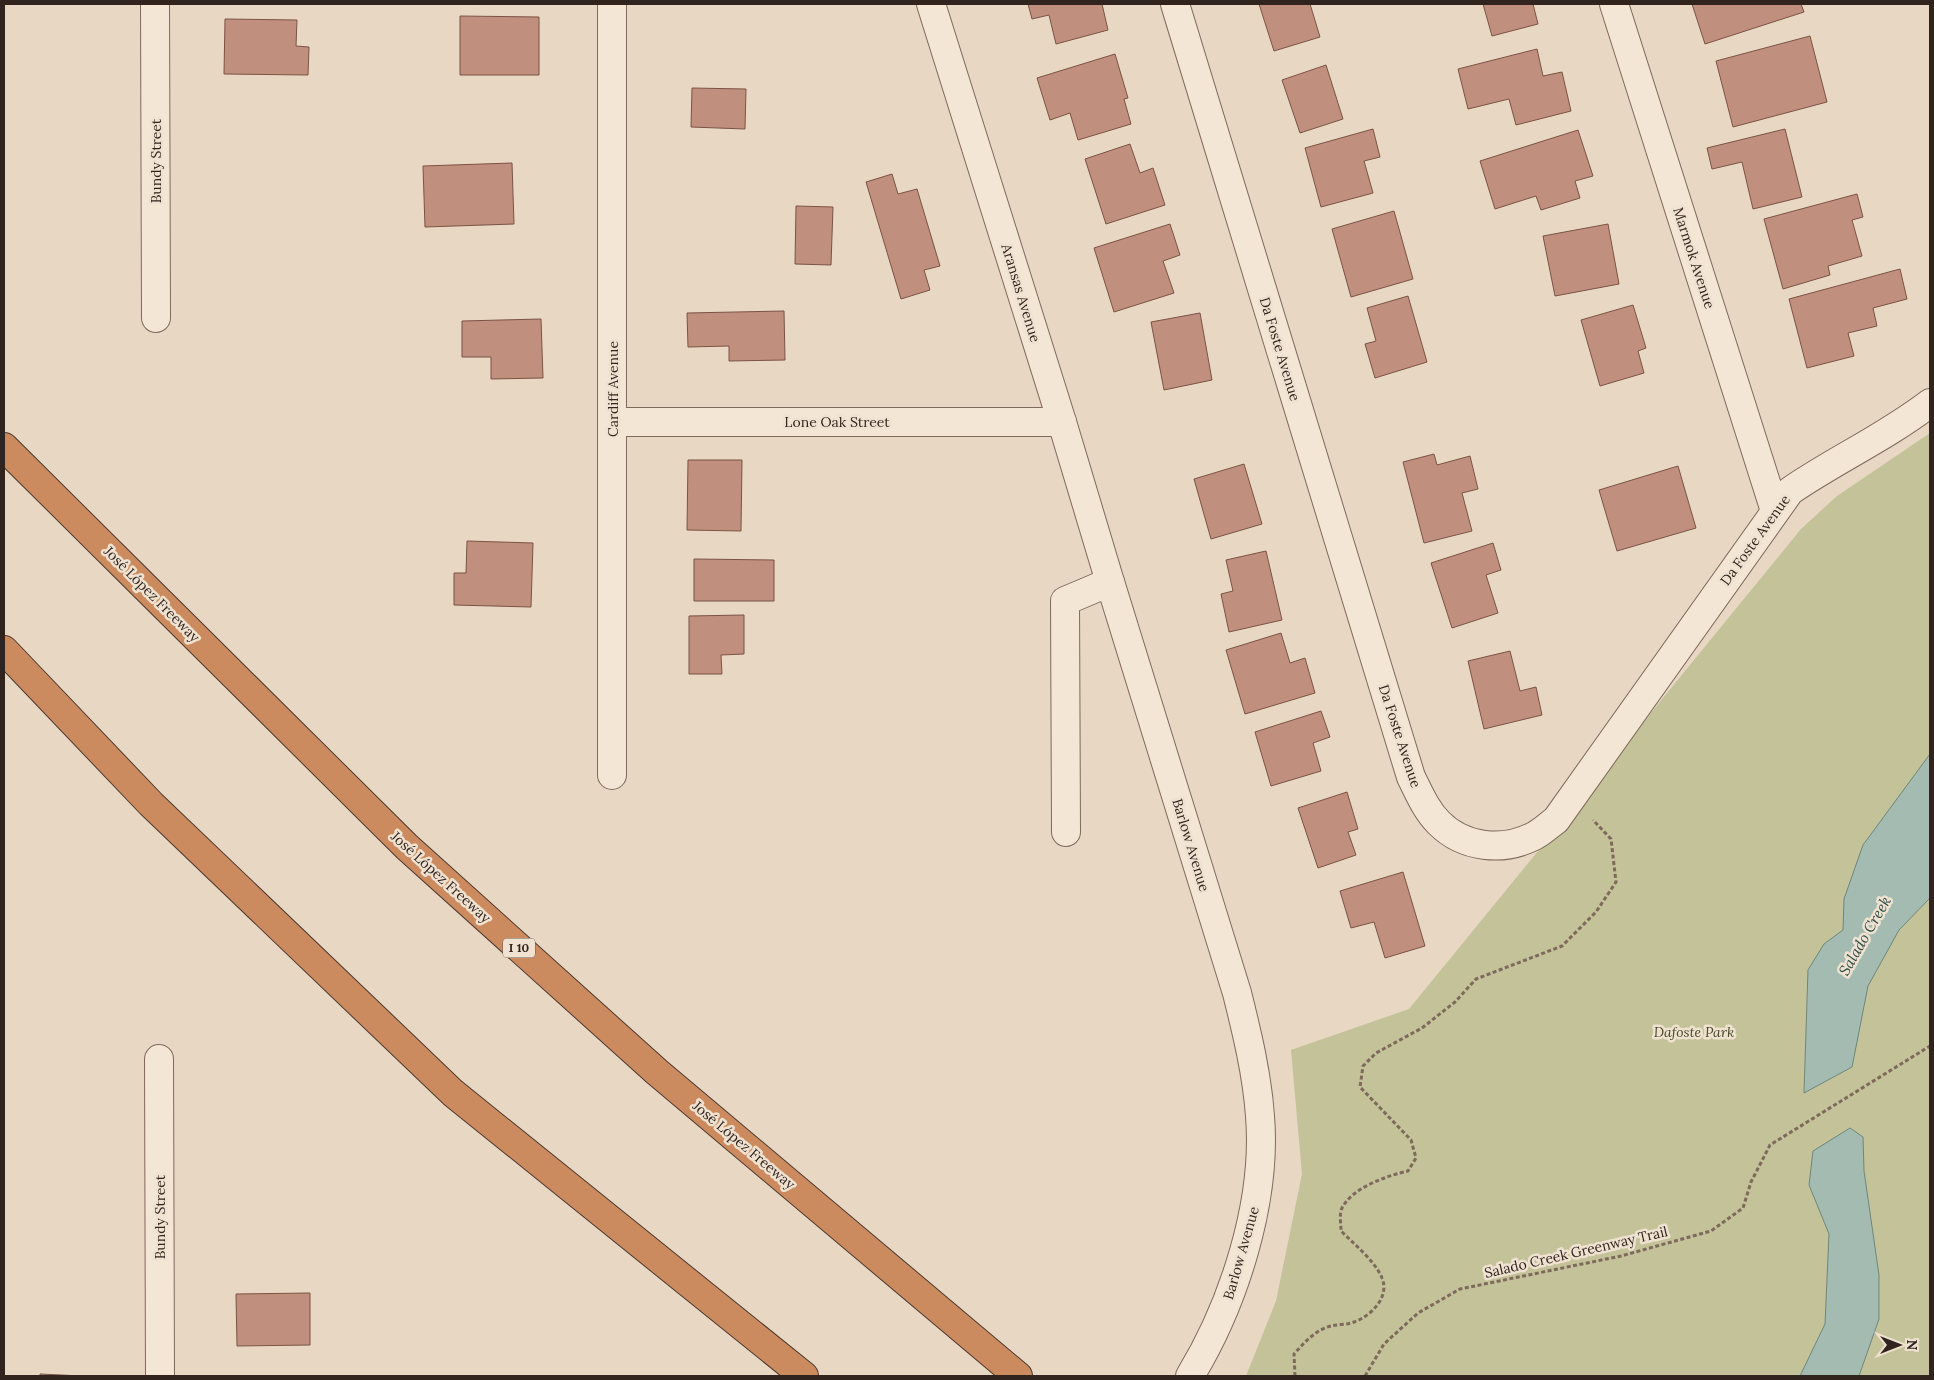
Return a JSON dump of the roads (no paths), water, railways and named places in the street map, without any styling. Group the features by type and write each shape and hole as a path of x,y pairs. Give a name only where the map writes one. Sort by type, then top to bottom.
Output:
{"highway":[{"path":"4,427 47,490"},
{"name":"José López Freeway","path":"4,447 407,847 657,1072 1018,1376"},
{"path":"4,650 152,804 453,1093 804,1376"},
{"path":"4,675 152,804"}],"street":[{"name":"Bundy Street","path":"156,4 156,318"},
{"name":"Cardiff Avenue","path":"612,4 612,775"},
{"name":"Aransas Avenue","path":"931,4 1110,582"},
{"name":"Da Foste Avenue","path":"1174,4 1411,777 1424,803 1438,822 1455,837 1476,844 1495,846 1511,844 1535,836 1556,820 1790,491 1818,472 1905,423 1930,403"},
{"name":"Marmok Avenue","path":"1614,4 1775,511"},
{"name":"Lone Oak Street","path":"613,422 1062,422"},
{"path":"1066,832 1065,602 1110,582"},
{"name":"Barlow Avenue","path":"1110,582 1236,993 1248,1036 1260,1116 1261,1158 1257,1196 1249,1234 1222,1317 1190,1376"},
{"name":"Bundy Street","path":"159,1059 160,1376"}],"water":[{"name":"Salado Creek","path":"1930,754 1930,898 1899,930 1868,986 1852,1067 1804,1093 1808,970 1824,944 1843,930 1844,899 1863,845"},
{"path":"1850,1128 1863,1137 1864,1171 1879,1275 1879,1319 1859,1376 1800,1376 1825,1324 1829,1234 1809,1185 1813,1151"}],"park label":[{"name":"Dafoste Park","path":"1694,1032"}]}
